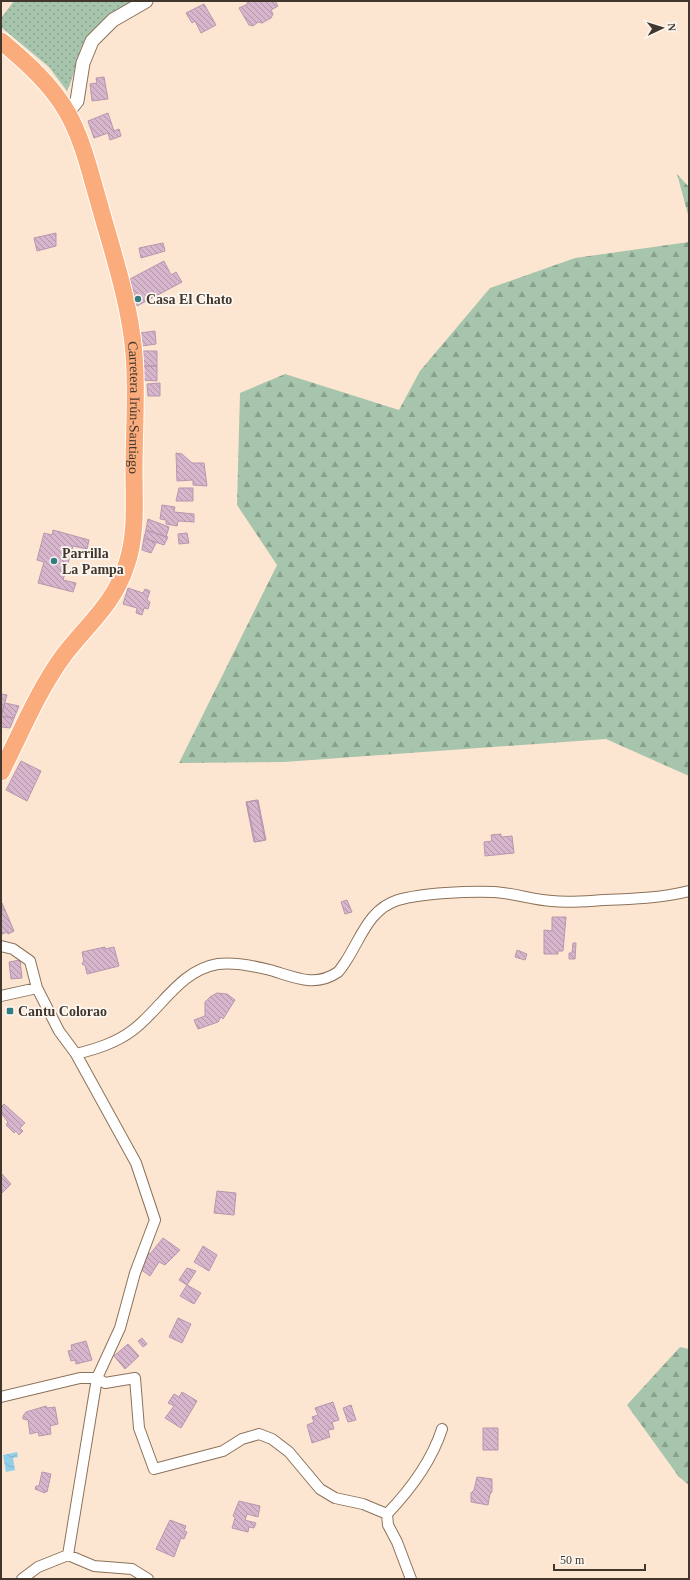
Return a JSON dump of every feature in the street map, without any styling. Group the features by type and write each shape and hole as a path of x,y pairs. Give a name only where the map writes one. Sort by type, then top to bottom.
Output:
{"highway":[{"name":"Carretera Irún-Santiago","path":"1,42 27,63 53,91 67,113 84,151 126,299 133,338 135,402 132,538 127,566 116,589 100,614 64,655 43,690 1,772"}],"street":[{"path":"67,113 77,102 83,63 92,42 112,20 146,1"},
{"path":"76,1054 99,1048 132,1031 178,985 199,970 218,964 247,965 270,970 299,980 319,981 339,971 353,950 364,927 378,911 397,900 424,895 494,892 552,901 597,900 664,897 689,891"},
{"path":"1,946 13,949 30,961 37,988 59,1031 76,1054 136,1163 155,1220 134,1273 120,1328 97,1378 68,1556"},
{"path":"1,996 37,988"},
{"path":"1,1397 80,1378 97,1378 105,1383 135,1378 139,1428 154,1469 223,1451 242,1440 259,1434 272,1438 289,1452 320,1489 335,1498 363,1504 387,1514"},
{"path":"411,1579 397,1542 388,1525 387,1514 418,1476 442,1430"},
{"path":"22,1579 38,1567 68,1556 94,1566 132,1569 148,1579"}],"green space":[{"path":"14,1 135,1 106,20 88,37 79,54 67,91 49,67 1,27 1,18"},
{"path":"677,174 689,187 689,218"},
{"path":"689,242 689,776 606,739 284,762 179,763 277,565 237,505 240,393 285,374 399,410 420,371 490,288 575,258"},
{"path":"680,1347 689,1349 689,1485 679,1477 627,1405"}],"water":[{"path":"17,1452 18,1457 13,1458 15,1470 6,1472 3,1455"}],"building":[{"path":"246,1 275,1 278,6 271,10 273,14 271,18 262,23 258,22 253,26 249,25 239,8 248,4"},
{"path":"204,4 216,25 201,33 195,21 192,23 186,13"},
{"path":"104,77 108,99 92,101 90,84 97,83 96,78"},
{"path":"108,113 114,131 119,129 121,136 110,140 108,133 94,138 88,121"},
{"path":"56,233 56,246 37,251 34,238"},
{"path":"163,243 165,251 141,258 139,248"},
{"path":"164,261 171,275 176,272 182,282 137,306 130,279"},
{"path":"155,331 156,344 142,346 140,333"},
{"path":"141,351 157,351 157,366 141,366"},
{"path":"141,366 157,366 157,381 141,380"},
{"path":"160,383 160,396 148,396 147,384"},
{"path":"176,453 182,454 192,463 204,463 207,486 193,485 193,480 177,481"},
{"path":"179,488 193,488 193,501 176,501"},
{"path":"162,505 175,507 174,512 194,514 194,522 178,521 177,526 166,524 166,520 160,519"},
{"path":"148,519 169,527 166,537 146,530"},
{"name":"Parrilla La Pampa","path":"53,530 89,540 87,549 73,546 63,580 76,583 73,592 38,583 44,562 37,560 44,533 52,535"},
{"path":"146,530 168,537 164,545 144,538"},
{"path":"187,533 189,543 179,544 178,534"},
{"path":"144,538 156,543 151,553 142,550"},
{"path":"128,588 143,593 145,589 150,591 147,600 150,602 148,609 144,608 142,615 136,613 137,608 123,604"},
{"path":"1,694 7,695 1,716"},
{"path":"5,703 19,706 14,718 1,716"},
{"path":"1,716 14,718 10,728 1,727"},
{"path":"21,761 41,771 27,801 6,790"},
{"path":"257,800 265,840 254,842 246,802"},
{"path":"258,800 266,840 255,842 247,802"},
{"path":"501,834 501,837 512,836 514,853 485,856 484,842 492,841 491,835"},
{"path":"347,900 352,912 345,914 341,902"},
{"path":"2,903 14,931 8,934 7,932 2,934 1,932"},
{"path":"552,917 566,917 563,951 558,951 558,954 544,954 544,930 552,931"},
{"path":"573,943 576,943 575,959 569,959 569,953 572,953"},
{"path":"105,947 105,949 114,947 119,966 87,974 85,965 82,963 84,962 82,952"},
{"path":"517,950 527,954 525,960 515,957"},
{"path":"20,960 22,978 11,979 9,962"},
{"path":"217,993 227,994 235,1000 223,1019 221,1017 218,1022 198,1029 194,1020 205,1016 205,1002"},
{"path":"4,1104 25,1123 20,1128 23,1131 19,1135 16,1131 14,1133 6,1125 8,1122 1,1113 1,1107"},
{"path":"2,1174 11,1184 1,1194 1,1175"},
{"path":"217,1191 236,1193 234,1215 214,1213"},
{"path":"163,1238 180,1250 165,1265 159,1262 150,1276 140,1269 149,1253 150,1254"},
{"path":"203,1246 217,1255 209,1271 194,1262"},
{"path":"187,1268 196,1271 187,1285 179,1280"},
{"path":"187,1285 201,1293 194,1304 180,1296"},
{"path":"178,1318 191,1324 182,1343 169,1337"},
{"path":"142,1338 147,1344 143,1347 138,1341"},
{"path":"86,1341 92,1360 76,1364 75,1360 71,1361 68,1351 72,1350 71,1345"},
{"path":"128,1344 139,1356 125,1369 114,1356"},
{"path":"182,1392 197,1401 181,1428 165,1418 174,1406 168,1403 174,1394 179,1397"},
{"path":"333,1402 339,1420 332,1422 334,1429 328,1430 330,1437 312,1443 307,1425 314,1422 312,1417 318,1415 315,1408"},
{"path":"351,1405 356,1420 348,1422 343,1408"},
{"path":"46,1406 47,1408 55,1407 58,1424 50,1426 51,1434 39,1436 38,1432 30,1434 28,1420 23,1419 23,1416 26,1412"},
{"path":"483,1428 498,1428 498,1450 483,1450"},
{"path":"42,1472 51,1474 47,1492 45,1491 45,1493 35,1489 36,1486 39,1486"},
{"path":"477,1477 492,1479 492,1492 490,1494 488,1505 471,1502 471,1493 474,1490"},
{"path":"239,1501 260,1506 258,1517 247,1514 245,1520 256,1523 254,1528 249,1527 248,1532 232,1528 235,1518 233,1516"},
{"path":"170,1520 186,1526 184,1531 187,1532 184,1539 181,1538 174,1557 156,1549"}],"place":[{"name":"Casa El Chato","path":"138,299"},
{"name":"Parrilla La Pampa","path":"54,561"},
{"name":"Cantu Colorao","path":"10,1011"}]}
